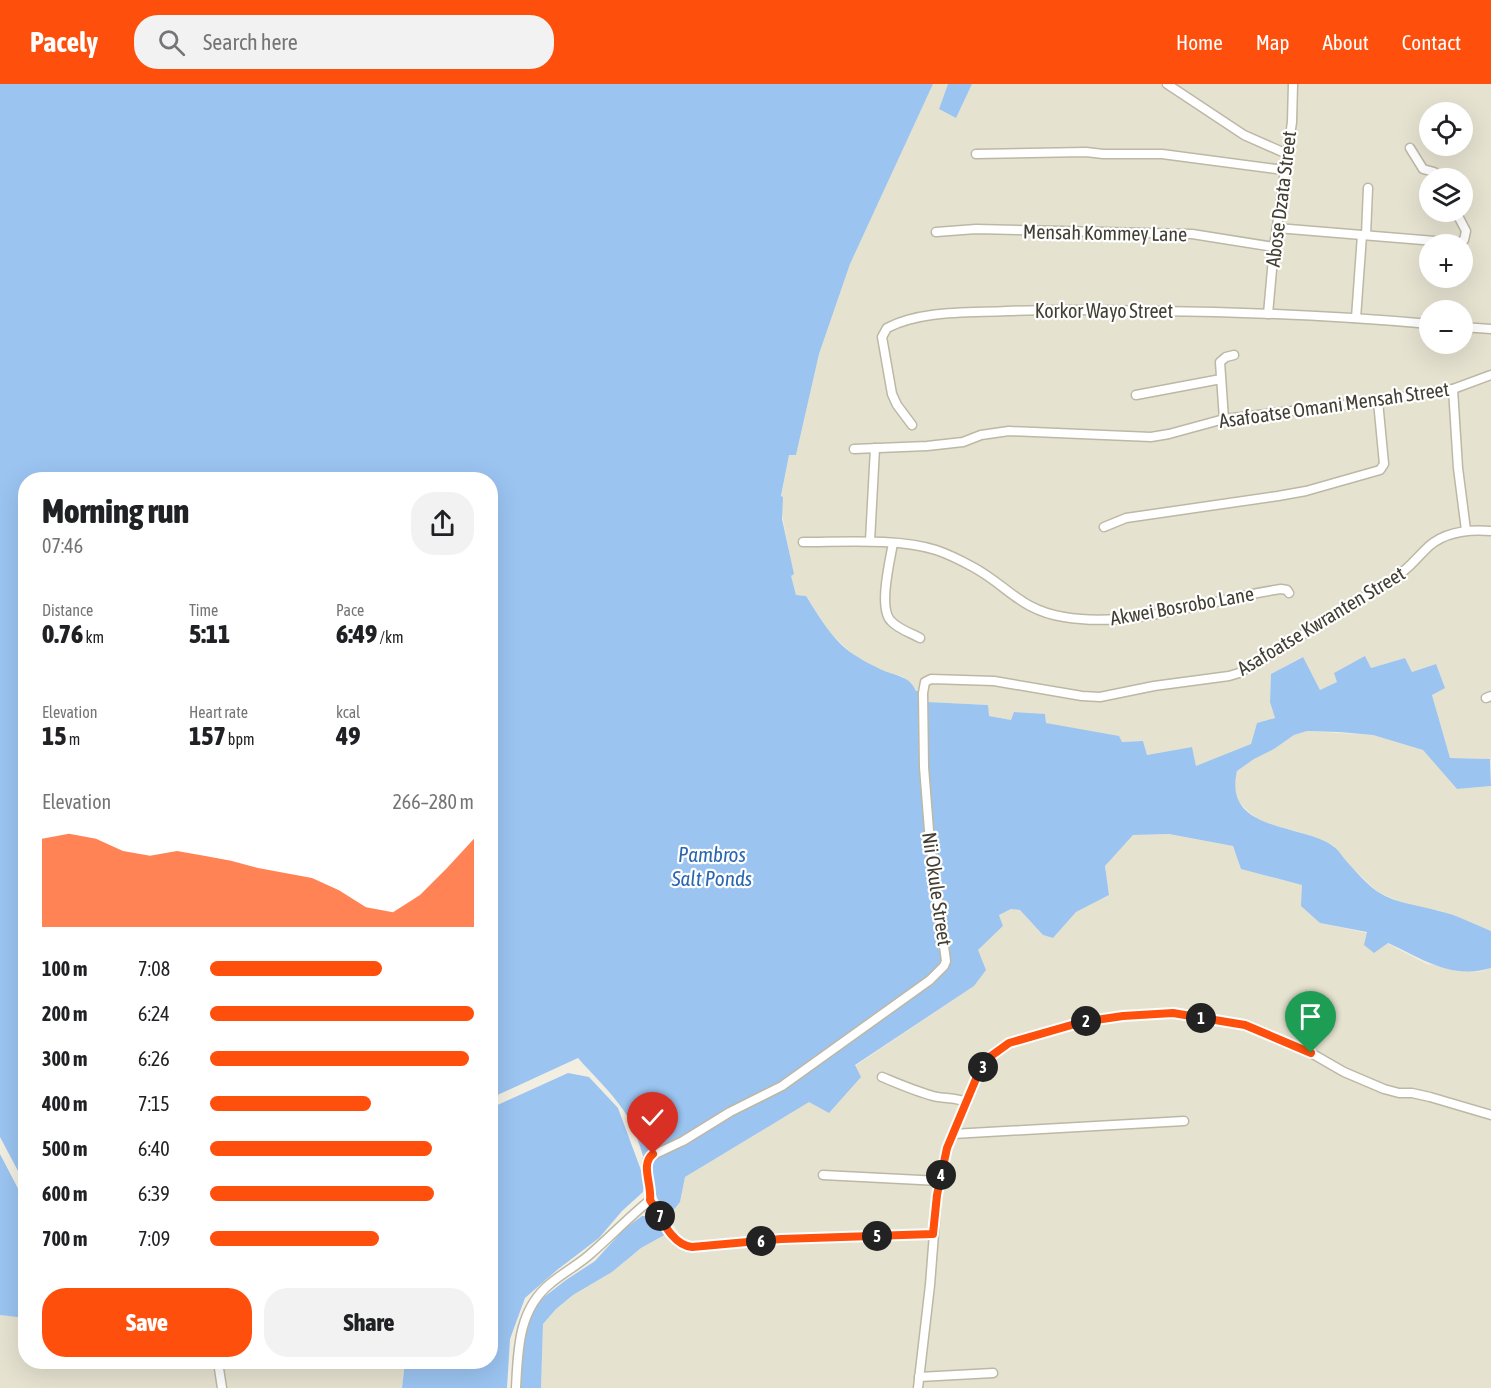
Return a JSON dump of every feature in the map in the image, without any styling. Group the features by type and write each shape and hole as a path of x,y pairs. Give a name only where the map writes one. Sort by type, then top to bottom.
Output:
{"street":[{"path":"1167,84 1244,135 1287,154"},
{"name":"Abose Dzata Street","path":"1268,314 1274,247 1292,122 1293,84"},
{"path":"1410,148 1422,168"},
{"path":"976,154 1086,152 1162,154 1284,170"},
{"path":"1356,318 1368,188"},
{"path":"1277,228 1459,243 1464,240 1466,231 1461,222"},
{"name":"Mensah Kommey Lane","path":"936,232 976,230 1192,234 1274,247"},
{"name":"Korkor Wayo Street","path":"912,425 892,394 882,337 886,328 900,321 959,313 1051,309 1268,314 1419,323"},
{"path":"1473,328 1491,329"},
{"path":"1224,419 1220,362 1234,355"},
{"name":"Asafoatse Omani Mensah Street","path":"854,449 963,442 981,435 1001,432 1151,437 1224,419 1378,401 1453,389 1491,375"},
{"path":"1136,395 1221,379"},
{"path":"1453,389 1458,468 1466,530"},
{"path":"1104,527 1126,518 1306,491 1380,470 1384,464 1378,401"},
{"path":"870,542 875,448"},
{"name":"Asafoatse Kwranten Street","path":"925,682 931,679 994,681 1100,697 1154,686 1229,676 1239,673 1396,578 1435,542 1450,534 1466,530 1491,531"},
{"name":"Akwei Bosrobo Lane","path":"803,542 893,543 935,549 975,568 1022,603 1036,610 1063,617 1105,621 1219,603 1243,595 1271,590 1281,589 1289,593"},
{"path":"893,543 885,598 888,618 894,624 920,638"},
{"name":"Nii Okule Street","path":"650,1200 651,1191 645,1167 649,1157 683,1141 730,1112 782,1086 930,980 944,966 946,961 930,843 924,767 923,693 925,682"},
{"path":"918,1388 930,1285 933,1234 947,1148 978,1074 991,1056 1009,1043 1082,1022 1123,1016 1173,1013 1245,1025 1311,1053 1344,1072 1384,1089 1430,1097 1491,1115"},
{"path":"882,1077 930,1095 956,1098 966,1102"},
{"path":"952,1134 1184,1121"},
{"path":"823,1175 940,1181"},
{"path":"516,1388 519,1338 526,1316 538,1295 588,1256 650,1200 676,1241 684,1246 692,1247 781,1239 933,1234"},
{"path":"219,1369 222,1388"},
{"path":"919,1377 993,1373"}],"shaded area":[{"path":"933,84 948,84 939,109 956,118 972,84 1491,84 1491,762 1490,759 1450,758 1432,695 1436,664 1412,672 1405,658 1371,668 1365,656 1338,682 1320,690 1302,657 1271,674 1270,702 1275,718 1257,723 1251,744 1196,767 1192,747 1147,755 1143,741 1121,742 1046,723 1045,714 1011,720 988,716 988,705 927,702 904,677 879,670 851,653 830,632 806,596 796,595 789,575 793,572 780,504 789,455 796,455 819,354 850,264"},
{"path":"1307,731 1373,735 1423,750 1457,789 1491,786 1491,931 1441,911 1405,904 1378,892 1347,863 1334,846 1303,833 1264,823 1238,801 1234,785 1237,771 1294,735"},
{"path":"1169,834 1233,846 1241,869 1302,885 1302,906 1320,923 1367,933 1427,964 1479,972 1491,968 1491,1388 541,1388 543,1324 556,1309 573,1295 612,1272 641,1248 668,1233 684,1251 688,1246 668,1217 680,1202 685,1177 809,1101 855,1066 974,986 978,950 1003,926 999,915 1011,909 1020,910 1043,935 1053,938 1076,912 1109,895 1105,866 1133,835"},
{"path":"0,1315 18,1317 18,1369 404,1369 402,1388 0,1388"}],"water":[{"name":"Pambros Salt Ponds","path":"0,84 933,84 850,264 819,354 796,455 789,455 781,496 783,497 782,519 794,574 791,576 796,595 806,596 827,628 846,649 883,671 905,678 916,691 926,690 927,702 988,705 989,716 1011,720 1014,712 1045,714 1046,723 1119,736 1122,742 1143,741 1147,755 1192,747 1196,766 1251,744 1257,723 1275,718 1270,702 1271,674 1303,657 1320,690 1337,682 1334,673 1365,656 1371,668 1405,658 1412,672 1436,664 1445,688 1432,695 1450,758 1490,759 1491,786 1457,789 1423,750 1373,735 1307,731 1294,735 1237,771 1236,791 1241,805 1252,815 1267,823 1319,839 1333,846 1366,882 1385,896 1452,915 1491,931 1491,968 1477,971 1450,970 1388,943 1374,953 1364,945 1367,932 1320,923 1301,906 1302,885 1241,869 1233,846 1169,834 1133,835 1105,866 1109,895 1076,912 1053,938 1043,935 1020,910 1011,909 999,915 1003,926 978,950 986,970 974,986 855,1065 861,1077 829,1113 809,1102 685,1177 680,1202 668,1217 655,1192 631,1123 608,1090 578,1058 498,1095 498,472 18,472 18,1171 0,1137"},
{"path":"948,84 972,84 956,118 939,109"},
{"path":"568,1073 589,1077 618,1108 645,1181 643,1192 622,1211 599,1238 525,1298 510,1339 507,1388 402,1388 404,1369 498,1369 498,1105"},
{"path":"0,1154 18,1189 18,1317 0,1315"},
{"path":"642,1216 658,1216 668,1233 641,1248 612,1272 573,1295 556,1309 543,1324 541,1388 520,1388 521,1348 527,1321 535,1304 595,1261 624,1229"}],"route":[{"path":"653,1154 649,1157 645,1167 649,1177 650,1200 676,1241 684,1246 781,1239 933,1234 937,1195 947,1148 978,1074 991,1056 1009,1043 1082,1022 1123,1016 1173,1013 1245,1025 1311,1053"}]}
